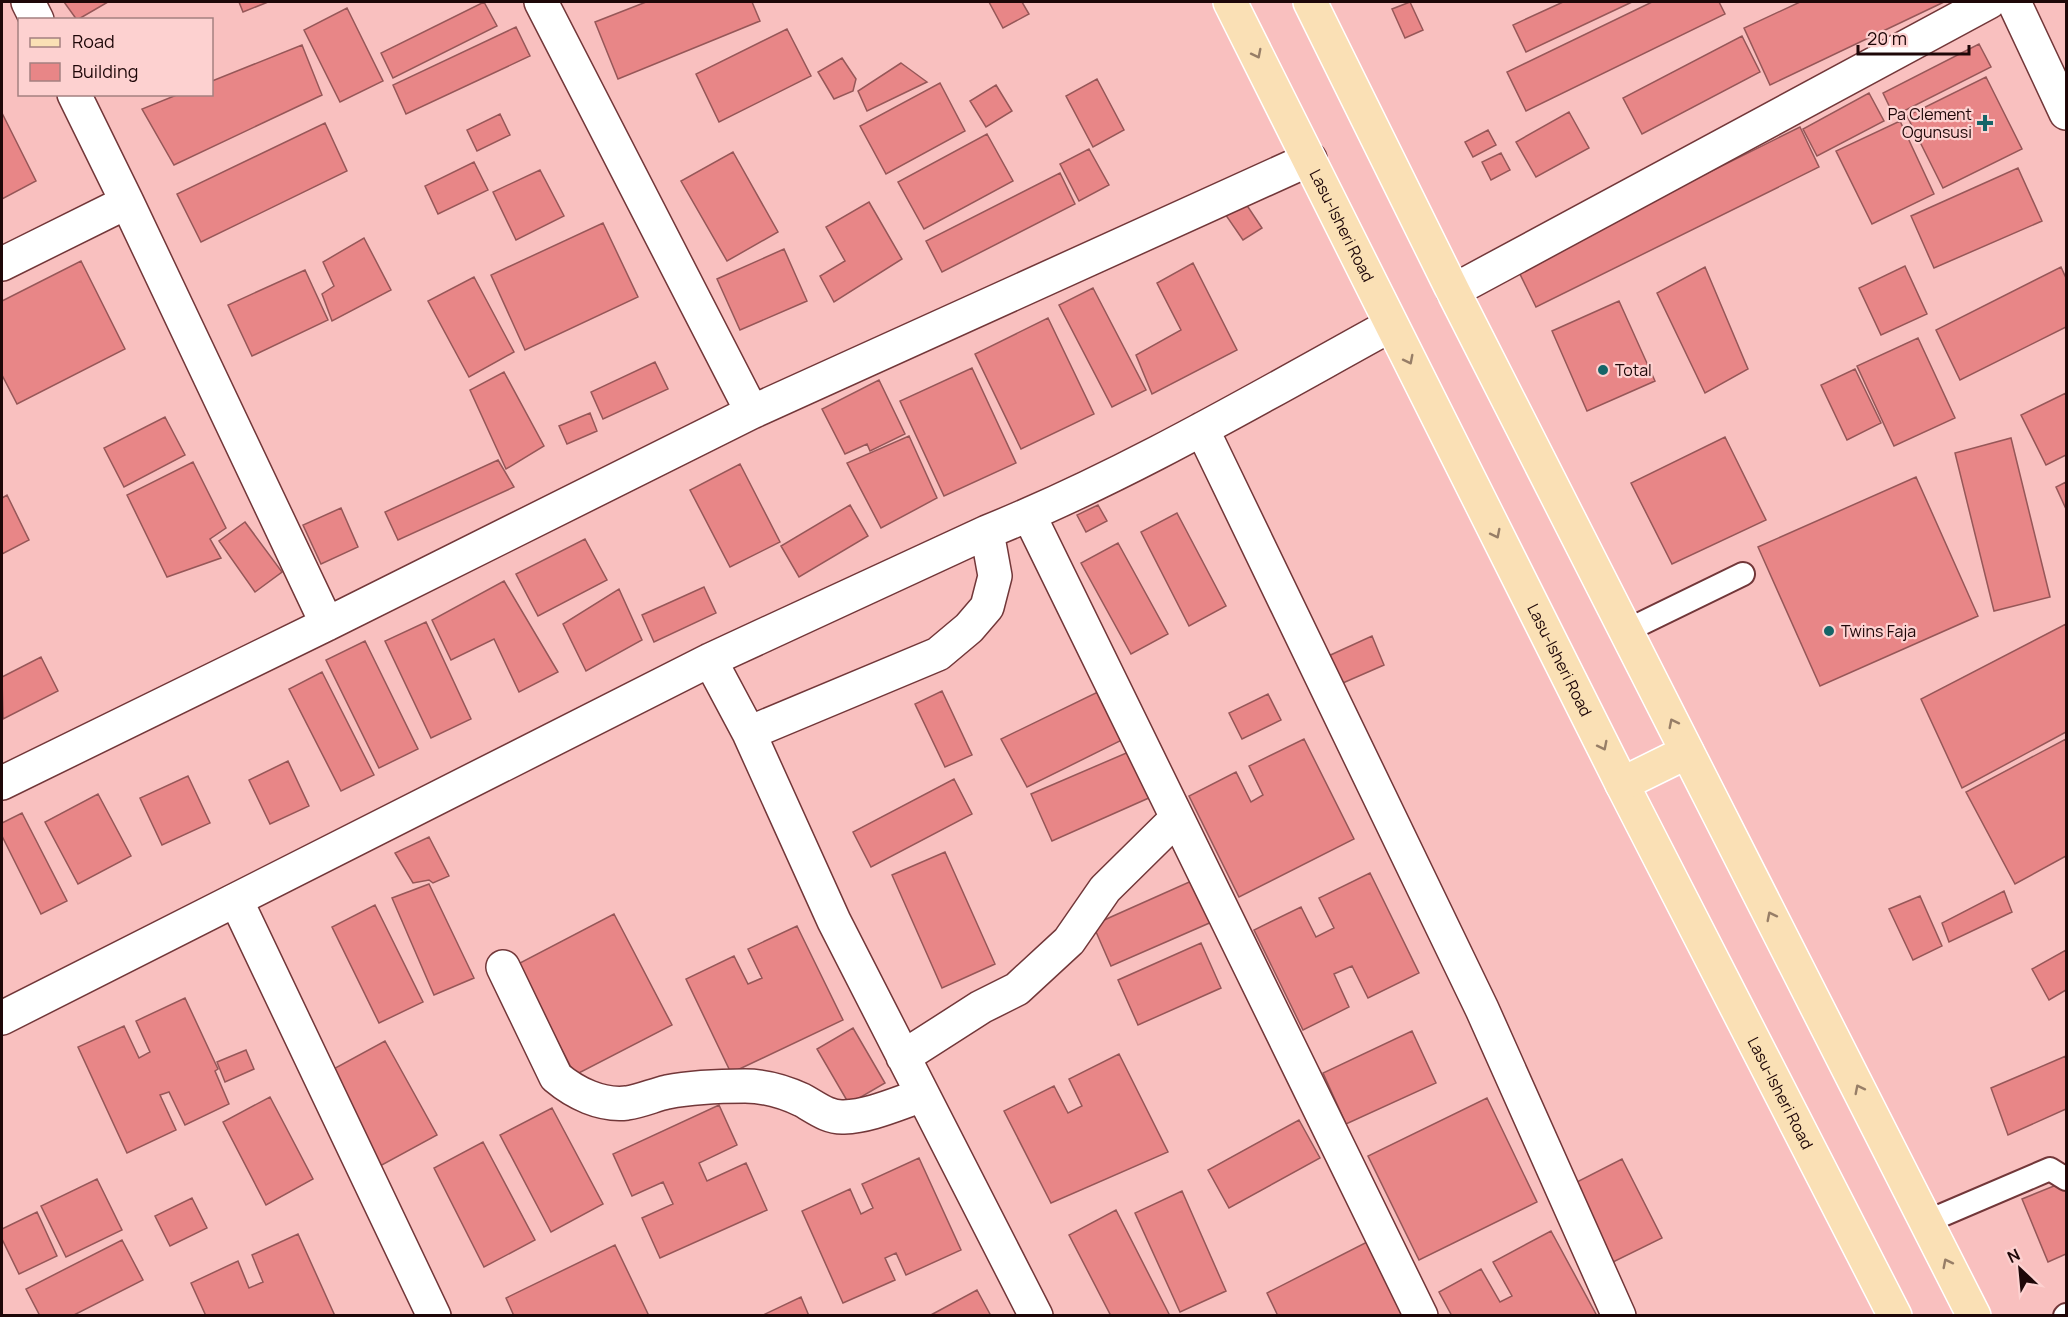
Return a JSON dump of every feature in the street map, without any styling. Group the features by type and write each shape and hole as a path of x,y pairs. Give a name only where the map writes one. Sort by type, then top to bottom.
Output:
{"main road":[{"name":"Lasu-Isheri Road","path":"1230,2 1622,784 1895,1316"},
{"path":"1310,2 1453,291 1974,1316"},
{"path":"1622,784 1687,752"}],"street":[{"path":"28,2 36,18"},
{"path":"541,2 752,412"},
{"path":"1453,291 1989,2"},
{"path":"2014,2 2067,113"},
{"path":"75,96 327,624"},
{"path":"2,783 752,412 1310,159"},
{"path":"2,264 127,201"},
{"path":"2,1018 710,660 987,532 1029,515 1202,429 1391,325"},
{"path":"1202,429 1482,1010 1619,1316"},
{"path":"1029,515 1421,1316"},
{"path":"749,733 938,654 969,628 987,607 995,576 987,532"},
{"path":"710,660 749,733 834,921 1036,1316"},
{"path":"903,1057 981,1007 1017,989 1069,941 1105,889 1176,818"},
{"path":"236,900 434,1316"},
{"path":"503,967 556,1077 571,1090 590,1097 626,1103 676,1091 714,1086 763,1086 782,1092 832,1116 843,1117 865,1114 923,1095"}],"lane":[{"path":"1626,631 1743,574"},
{"path":"1926,1222 2050,1170 2067,1179"}],"building":[{"path":"64,2 108,2 80,18 76,18"},
{"path":"239,2 268,2 243,12"},
{"path":"484,2 497,26 393,78 381,53"},
{"path":"646,2 752,2 760,21 618,79 595,22"},
{"path":"989,2 1022,2 1029,14 1003,28"},
{"path":"1410,2 1423,30 1405,38 1392,9"},
{"path":"1563,2 1632,2 1526,52 1513,25"},
{"path":"1652,2 1719,2 1725,14 1526,111 1507,72"},
{"path":"1800,2 1944,2 1770,85 1744,28"},
{"path":"347,8 383,81 340,102 304,30"},
{"path":"516,27 530,56 406,114 393,85"},
{"path":"787,29 811,76 719,122 696,74"},
{"path":"1742,36 1760,72 1642,134 1623,98"},
{"path":"1979,44 1991,67 1894,116 1883,93"},
{"path":"302,45 322,95 174,165 142,109 174,96 213,96 213,81"},
{"path":"842,58 856,79 853,91 834,99 818,72"},
{"path":"901,63 927,82 867,111 858,91"},
{"path":"1986,77 2022,149 1943,188 1907,116"},
{"path":"1097,79 1124,130 1093,147 1066,96"},
{"path":"940,83 965,131 886,174 860,126"},
{"path":"996,85 1012,111 986,127 970,101"},
{"path":"1869,93 1884,121 1817,156 1803,129"},
{"path":"1569,112 1589,148 1536,177 1516,142"},
{"path":"2,113 36,181 2,199"},
{"path":"500,114 510,135 477,151 467,130"},
{"path":"1900,121 1934,194 1872,224 1836,151"},
{"path":"325,123 347,171 201,242 177,194"},
{"path":"1800,127 1819,167 1536,307 1517,268"},
{"path":"1488,130 1496,145 1473,157 1465,142"},
{"path":"987,134 1013,181 924,229 898,182"},
{"path":"1089,149 1109,185 1079,201 1060,164"},
{"path":"733,152 778,232 727,261 681,181"},
{"path":"1501,153 1510,170 1491,180 1482,162"},
{"path":"474,162 488,190 438,214 425,186"},
{"path":"2018,168 2042,221 1934,268 1911,216"},
{"path":"540,170 564,216 516,240 493,192"},
{"path":"1060,173 1075,204 942,272 926,241"},
{"path":"1242,198 1262,228 1243,240 1223,211"},
{"path":"869,202 902,259 834,302 820,276 845,261 826,227"},
{"path":"603,223 638,297 525,350 491,275"},
{"path":"364,238 391,290 332,321 322,294 334,286 323,262"},
{"path":"784,249 807,301 740,330 717,279"},
{"path":"81,261 125,349 17,404 2,375 2,301"},
{"path":"1193,263 1237,350 1152,394 1136,355 1181,330 1157,283"},
{"path":"1905,266 1927,314 1881,335 1859,288"},
{"path":"1705,267 1748,369 1705,393 1657,293"},
{"path":"2061,267 2066,278 2066,327 1960,380 1936,330"},
{"path":"305,270 328,320 252,356 228,305"},
{"path":"474,277 514,352 469,377 428,301"},
{"path":"1093,288 1146,390 1112,407 1059,305"},
{"path":"1619,301 1655,381 1587,411 1552,331"},
{"path":"1048,318 1094,414 1021,449 975,354"},
{"path":"1918,338 1955,418 1894,446 1857,366"},
{"path":"655,362 668,389 603,419 591,392"},
{"path":"972,368 1016,463 944,496 900,401"},
{"path":"1855,369 1881,423 1847,440 1821,385"},
{"path":"504,372 544,446 506,469 470,390"},
{"path":"879,380 905,434 870,451 867,444 845,454 822,409"},
{"path":"2066,393 2066,455 2046,465 2021,415"},
{"path":"590,413 597,431 567,444 559,426"},
{"path":"165,417 185,455 124,487 104,448"},
{"path":"909,436 937,498 881,528 847,463"},
{"path":"1725,437 1766,520 1672,564 1631,483"},
{"path":"2011,438 2050,597 1994,611 1955,453"},
{"path":"498,460 514,487 398,540 385,512"},
{"path":"193,462 226,528 210,539 221,558 167,577 127,495"},
{"path":"740,464 780,542 730,567 690,490"},
{"path":"1916,477 1978,616 1820,686 1758,547"},
{"path":"2066,482 2066,509 2056,487"},
{"path":"7,495 29,540 2,554 2,498"},
{"path":"850,505 868,536 799,577 781,546"},
{"path":"1098,505 1107,521 1086,532 1077,515"},
{"path":"341,508 358,547 321,564 303,525"},
{"path":"1177,513 1226,606 1189,626 1141,532"},
{"path":"245,522 282,572 255,592 219,541"},
{"path":"585,539 607,580 538,616 516,574"},
{"path":"1118,543 1168,634 1131,654 1081,563"},
{"path":"504,581 558,672 519,692 494,639 451,660 432,620"},
{"path":"704,587 716,613 654,642 642,615"},
{"path":"619,589 642,640 586,671 563,624"},
{"path":"426,622 471,719 431,738 385,641"},
{"path":"2066,624 2066,732 1962,788 1921,699"},
{"path":"1372,636 1384,665 1336,686 1324,658"},
{"path":"365,641 418,749 379,768 326,660"},
{"path":"41,657 58,691 3,719 2,677"},
{"path":"322,672 374,775 341,791 289,689"},
{"path":"1104,689 1126,738 1027,787 1001,739"},
{"path":"942,691 972,755 945,767 915,704"},
{"path":"1268,694 1281,720 1242,739 1229,713"},
{"path":"1304,739 1354,839 1239,897 1189,796 1236,772 1251,802 1263,795 1249,766"},
{"path":"2066,739 2066,856 2015,884 1966,792"},
{"path":"1131,751 1151,797 1052,841 1031,794"},
{"path":"288,761 309,806 270,824 249,780"},
{"path":"188,776 210,823 162,845 140,798"},
{"path":"954,779 972,814 871,867 853,832"},
{"path":"98,794 131,856 78,884 45,822"},
{"path":"22,813 67,901 41,914 2,836 2,823"},
{"path":"429,837 449,876 433,883 429,880 413,883 395,853"},
{"path":"945,852 995,964 942,988 892,875"},
{"path":"1370,873 1419,973 1368,998 1352,966 1334,974 1349,1007 1303,1030 1254,930 1301,907 1316,937 1334,928 1319,898"},
{"path":"1196,879 1214,921 1111,966 1093,925"},
{"path":"429,884 474,978 434,995 392,898"},
{"path":"2004,891 2012,912 1949,942 1942,923"},
{"path":"1920,896 1942,946 1913,960 1889,909"},
{"path":"375,905 423,1002 379,1023 332,927"},
{"path":"614,914 672,1025 575,1075 518,964"},
{"path":"797,926 843,1020 731,1073 686,979 734,956 748,984 762,978 748,949"},
{"path":"1201,943 1221,988 1138,1025 1118,980"},
{"path":"2066,950 2066,990 2049,1000 2032,969"},
{"path":"185,998 218,1069 215,1071 229,1104 185,1125 169,1092 160,1095 176,1130 127,1153 78,1047 124,1026 139,1058 150,1052 136,1021"},
{"path":"853,1028 885,1083 849,1104 817,1049"},
{"path":"1412,1031 1436,1083 1346,1124 1323,1073"},
{"path":"385,1041 437,1135 380,1166 328,1072"},
{"path":"246,1050 254,1069 225,1082 217,1062"},
{"path":"1119,1054 1168,1152 1051,1203 1004,1111 1054,1086 1068,1113 1082,1106 1069,1079"},
{"path":"2066,1056 2066,1109 2008,1135 1991,1088"},
{"path":"270,1097 313,1179 266,1205 223,1122"},
{"path":"1487,1098 1537,1202 1419,1260 1368,1156"},
{"path":"719,1105 737,1145 699,1163 707,1181 746,1163 767,1210 660,1258 642,1218 673,1204 663,1182 632,1196 613,1154"},
{"path":"552,1108 603,1204 551,1232 500,1135"},
{"path":"1299,1120 1320,1158 1229,1208 1208,1170"},
{"path":"483,1142 535,1240 484,1267 434,1168"},
{"path":"919,1158 961,1250 906,1275 896,1253 885,1258 895,1280 843,1303 802,1211 850,1189 861,1214 873,1208 862,1184"},
{"path":"1622,1159 1662,1238 1609,1264 1569,1186"},
{"path":"97,1179 122,1230 66,1257 41,1206"},
{"path":"2066,1181 2066,1254 2048,1262 2022,1199"},
{"path":"1182,1191 1226,1291 1180,1312 1135,1213"},
{"path":"192,1198 207,1228 170,1246 155,1216"},
{"path":"1116,1210 1170,1316 1111,1316 1069,1235"},
{"path":"37,1212 57,1256 19,1274 2,1239 2,1229"},
{"path":"1551,1231 1597,1316 1452,1316 1439,1292 1481,1269 1500,1302 1512,1296 1493,1262"},
{"path":"298,1234 335,1316 206,1316 191,1283 238,1261 249,1288 263,1282 252,1255"},
{"path":"122,1240 143,1280 72,1316 40,1316 26,1289"},
{"path":"1369,1241 1407,1316 1278,1316 1267,1293"},
{"path":"615,1245 649,1316 514,1316 506,1298"},
{"path":"977,1290 991,1316 929,1316"},
{"path":"801,1297 809,1316 761,1316"}],"place":[{"name":"Pa Clement Ogunsusi","path":"1985,123"},
{"name":"Total","path":"1603,370"},
{"name":"Twins Faja","path":"1829,631"}]}
